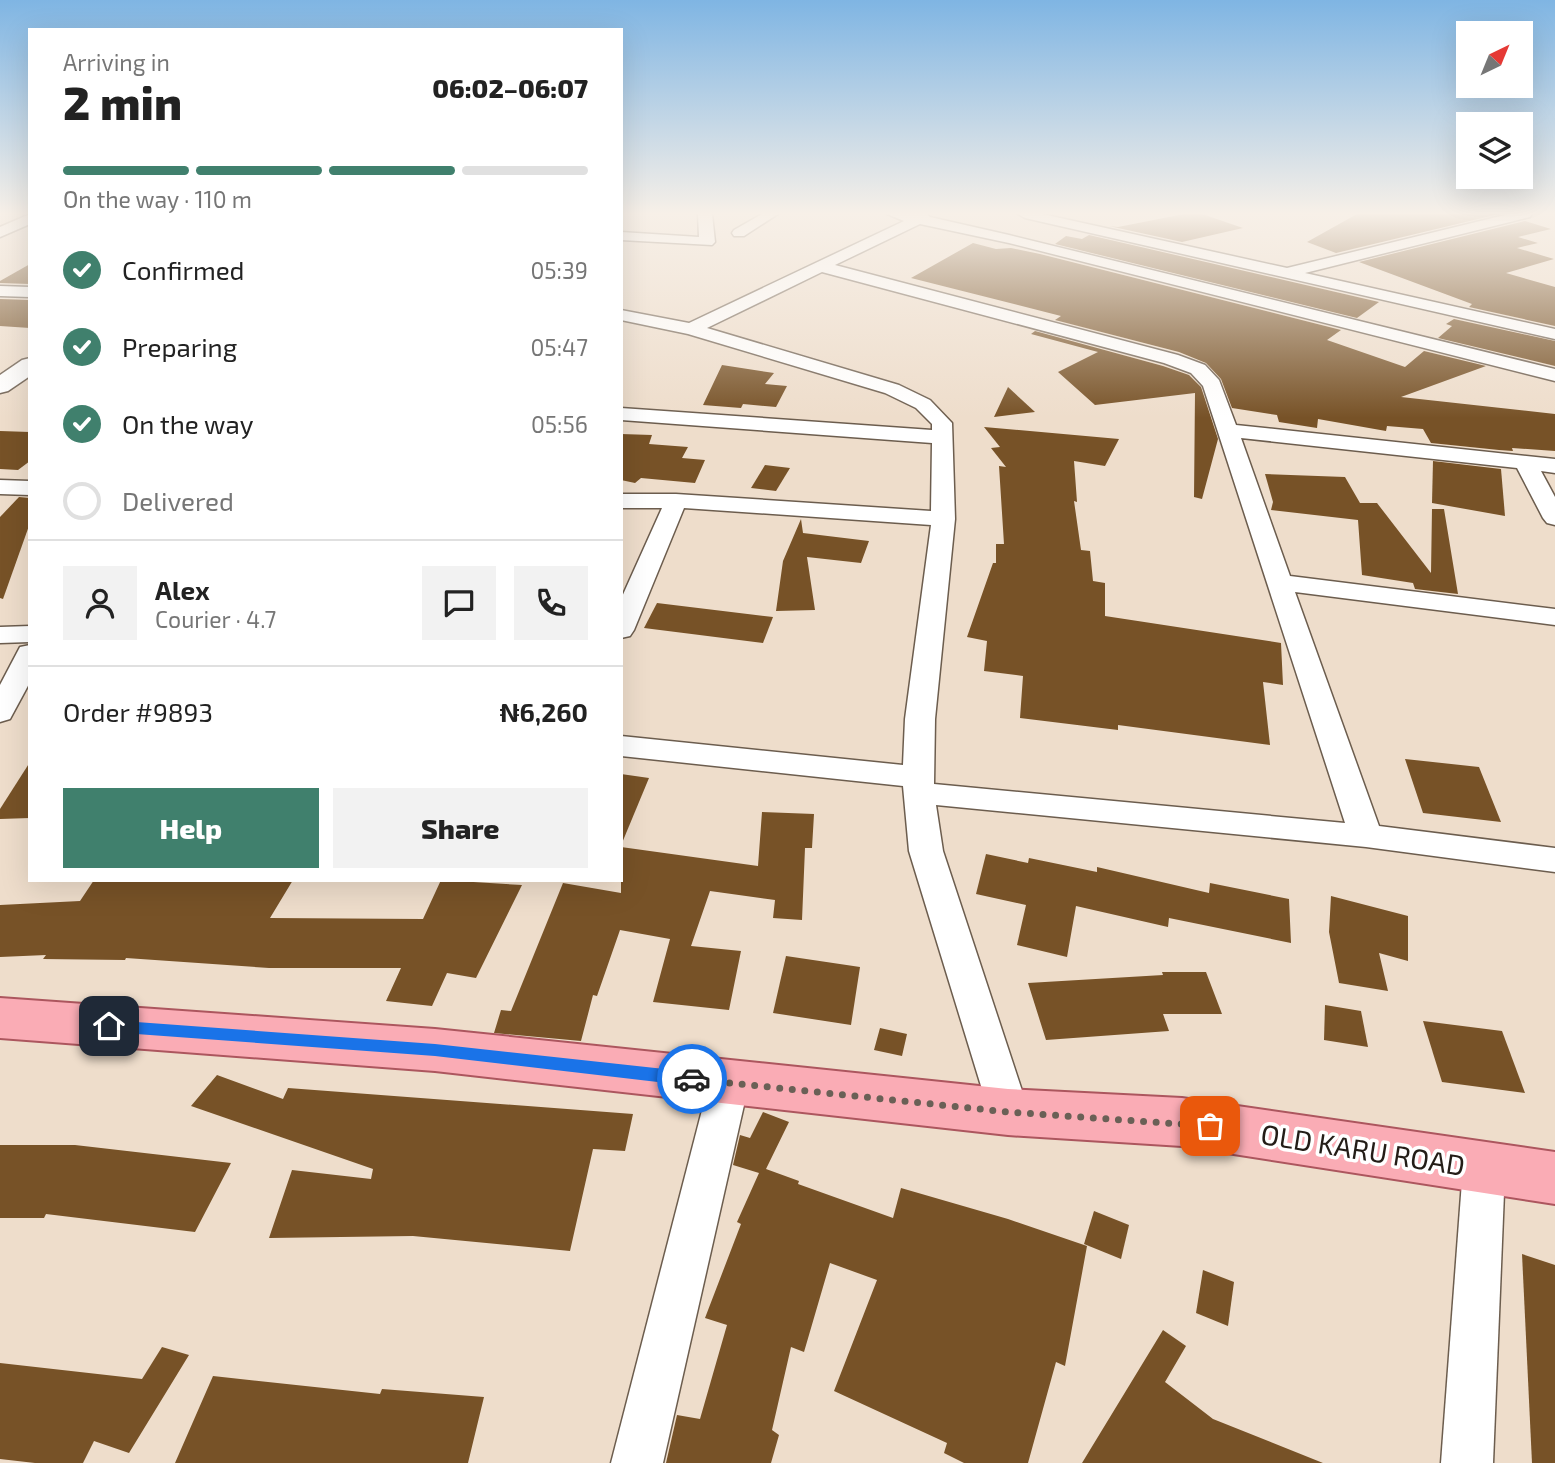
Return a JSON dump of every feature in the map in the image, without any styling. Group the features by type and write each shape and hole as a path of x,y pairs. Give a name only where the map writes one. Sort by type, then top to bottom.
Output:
{"main road":[{"name":"OLD KARU ROAD","path":"0,1018 435,1050 1008,1112 1182,1122 1555,1178"}],"street":[{"path":"691,330 786,282"},
{"path":"881,282 1171,359 1198,369 1212,384 1366,836"},
{"path":"1182,282 1555,375"},
{"path":"1328,282 1552,332"},
{"path":"0,291 28,292"},
{"path":"623,315 691,330 892,389 923,404 942,423 943,519 920,719 918,785 926,851 1008,1112"},
{"path":"1510,364 1552,332"},
{"path":"0,386 28,366"},
{"path":"623,414 941,437"},
{"path":"1228,430 1555,466"},
{"path":"1525,462 1555,519"},
{"path":"0,486 28,488"},
{"path":"623,501 676,501 943,519"},
{"path":"623,625 676,501"},
{"path":"1280,582 1555,617"},
{"path":"0,635 28,634"},
{"path":"0,712 22,685 28,661"},
{"path":"623,746 918,785 1555,860"},
{"path":"636,1463 729,1083"},
{"path":"1467,1463 1484,1168"}],"building":[{"path":"28,282 28,284 0,283"},
{"path":"928,282 1152,282 1341,330 1327,340 1405,367 1424,351 1486,366 1401,397 1555,414 1555,451 1512,448 1513,451 1431,443 1423,429 1387,426 1386,431 1318,419 1317,428 1279,422 1277,415 1232,408 1221,379 1206,363 1179,352 1055,320 1061,316"},
{"path":"1211,282 1294,282 1379,302 1357,318"},
{"path":"1414,282 1538,282 1555,287 1555,326 1469,307 1472,304"},
{"path":"0,299 28,300 28,328 0,326"},
{"path":"1454,319 1555,341 1555,366 1438,338 1452,326 1446,324"},
{"path":"1035,331 1163,366 1189,375 1201,387 1218,439 1202,499 1194,497 1195,393 1095,405 1058,372 1098,352 1031,334"},
{"path":"722,365 774,373 765,384 787,386 776,407 703,405"},
{"path":"1008,387 1035,412 994,417"},
{"path":"984,427 1119,439 1105,466 1074,461 1077,502 1074,501 1081,550 1090,551 1093,581 1105,583 1105,616 1281,643 1283,685 1263,682 1270,745 1118,725 1118,730 1020,718 1023,676 984,671 987,641 967,637 993,563 996,563 996,544 1004,544 999,466 1006,467 991,448 1000,447"},
{"path":"0,431 28,432 28,462 18,470 0,469"},
{"path":"623,434 652,435 649,444 688,447 682,458 705,460 695,483 641,478 635,483 623,480"},
{"path":"1433,461 1501,469 1505,516 1432,503"},
{"path":"765,465 790,468 776,491 751,488"},
{"path":"1265,474 1345,477 1360,503 1377,503 1431,573 1432,509 1444,509 1458,594 1415,589 1413,583 1362,575 1358,520 1271,510 1273,502"},
{"path":"19,497 28,498 28,529 3,599 0,598 0,517"},
{"path":"801,519 803,533 869,541 861,563 807,557 815,610 776,611 783,561"},
{"path":"657,603 773,617 763,643 644,628"},
{"path":"1405,759 1479,767 1501,822 1423,813"},
{"path":"28,765 28,818 0,819 0,809"},
{"path":"623,774 649,778 623,841"},
{"path":"762,812 814,814 812,848 805,848 802,920 773,918 775,900 710,891 691,946 741,951 729,1010 653,1002 670,939 620,930 597,996 593,995 581,1041 494,1033 501,1010 511,1011 563,883 621,893 623,847 758,866"},
{"path":"986,854 1028,863 1029,858 1097,872 1097,867 1209,893 1210,883 1289,899 1291,943 1169,918 1168,927 1076,906 1067,957 1017,945 1026,905 976,894"},
{"path":"93,882 292,882 270,918 423,919 440,882 522,885 476,978 447,973 432,1006 386,1001 401,968 269,968 126,958 43,959 46,955 0,957 0,905 80,901"},
{"path":"1331,896 1408,916 1408,961 1379,953 1388,991 1339,983 1329,932"},
{"path":"786,956 860,967 851,1025 773,1013"},
{"path":"1162,972 1206,972 1222,1014 1163,1014 1169,1031 1046,1040 1028,983 1163,975"},
{"path":"1325,1005 1361,1011 1368,1047 1324,1040"},
{"path":"1423,1021 1502,1031 1525,1093 1442,1082"},
{"path":"880,1028 907,1034 902,1056 874,1050"},
{"path":"217,1075 283,1099 288,1088 633,1114 625,1151 593,1149 570,1251 413,1236 269,1238 292,1170 371,1179 373,1169 191,1106"},
{"path":"763,1112 789,1122 766,1169 799,1181 798,1184 893,1218 901,1188 1008,1219 1087,1246 1065,1366 1056,1362 1028,1463 964,1463 944,1453 947,1443 834,1391 877,1280 830,1263 804,1352 791,1347 772,1430 779,1435 771,1463 666,1463 677,1415 700,1419 727,1325 705,1318 741,1224 737,1222 759,1173 733,1165 740,1135 750,1138"},
{"path":"0,1145 75,1145 231,1163 195,1232 46,1214 44,1218 0,1218"},
{"path":"1094,1211 1129,1225 1121,1259 1084,1244"},
{"path":"1522,1254 1555,1265 1555,1463 1532,1463"},
{"path":"1203,1270 1234,1282 1228,1326 1196,1313"},
{"path":"1163,1330 1186,1346 1165,1382 1213,1419 1323,1463 1082,1463"},
{"path":"162,1347 189,1355 129,1453 94,1441 83,1463 35,1463 0,1459 0,1363 142,1379"},
{"path":"213,1376 380,1394 382,1389 484,1397 468,1463 175,1463"}],"way so far":[{"path":"692,1079 1008,1112 1210,1126"}],"route":[{"path":"109,1026 435,1050 692,1079"}]}
